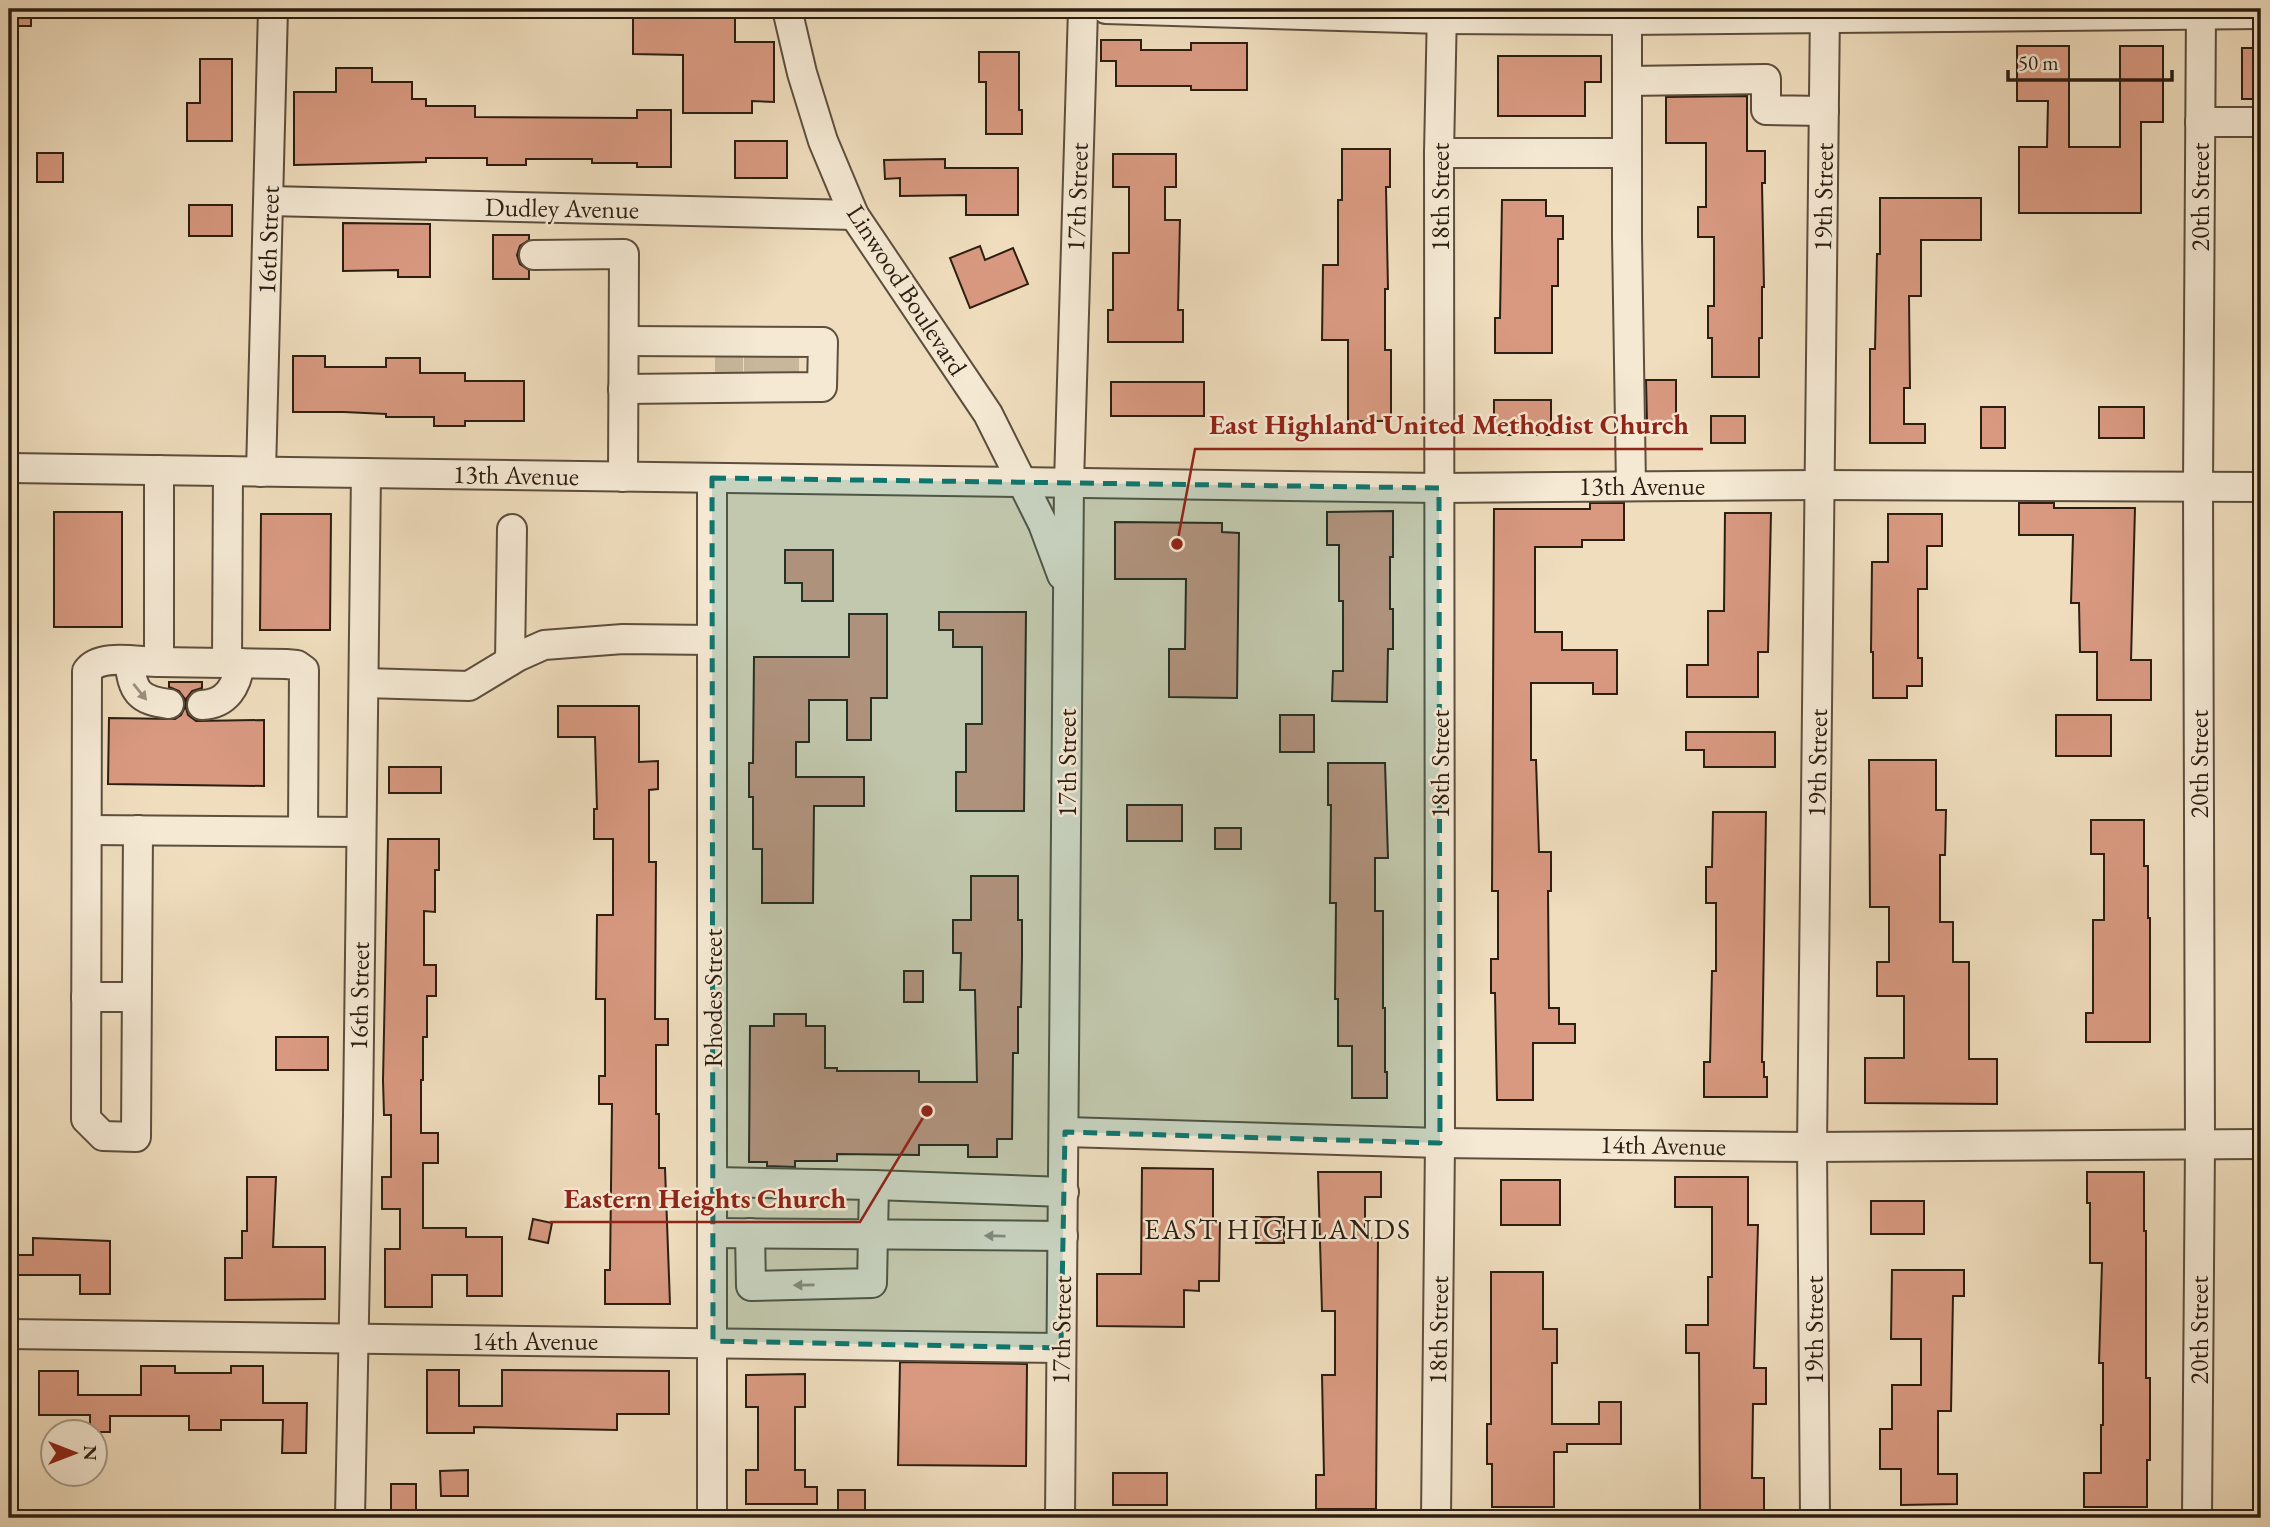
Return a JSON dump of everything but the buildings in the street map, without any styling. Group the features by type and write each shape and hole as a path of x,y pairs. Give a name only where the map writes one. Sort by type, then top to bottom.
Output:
{"street":[{"name":"16th Street","path":"261,472 273,9"},
{"name":"Linwood Boulevard","path":"787,9 802,72 823,141 854,215 988,414 1023,482"},
{"name":"17th Street","path":"1060,1518 1069,483 1083,9"},
{"path":"1106,9 1560,14 1627,20 1825,14 2201,11 2261,15"},
{"name":"20th Street","path":"2197,1518 2201,11"},
{"name":"18th Street","path":"1436,1518 1440,1143 1439,153 1442,14"},
{"name":"19th Street","path":"1815,1518 1812,1147 1825,14"},
{"path":"1627,20 1626,153 1632,486"},
{"path":"1628,80 1766,79 1766,110 1824,111"},
{"path":"2200,122 2261,122"},
{"path":"1439,153 1626,153"},
{"name":"Dudley Avenue","path":"270,201 854,215"},
{"path":"534,255 625,254 623,477"},
{"path":"623,389 729,363 772,363 729,363 624,341"},
{"name":"13th Avenue","path":"9,468 1439,488 1820,485 2261,487"},
{"path":"159,470 159,662"},
{"path":"202,705 213,704 233,688 228,471"},
{"name":"16th Street","path":"350,1518 366,473"},
{"name":"Rhodes Street","path":"712,478 712,1518"},
{"path":"1023,482 1043,524 1068,591"},
{"path":"510,661 512,529"},
{"path":"364,683 469,686 510,661 544,645 623,639 712,640"},
{"path":"138,830 136,1137 103,1136 86,1119 87,671 93,664 104,661 297,665 304,670 303,831"},
{"path":"129,661 132,681 148,702 169,704"},
{"path":"87,830 361,832"},
{"path":"86,997 136,997"},
{"name":"14th Avenue","path":"1065,1132 1440,1143 1812,1147 2261,1144"},
{"path":"713,1182 1064,1192"},
{"path":"750,1233 751,1286 872,1283 874,1185"},
{"path":"713,1233 1063,1236"},
{"name":"14th Avenue","path":"9,1334 353,1340 713,1341 1061,1348"}],"highlighted area":[{"path":"712,478 1439,488 1440,1143 1065,1132 1061,1348 713,1341"}],"tunnel":[{"path":"729,349 729,374"},
{"path":"758,349 758,374"},
{"path":"785,349 785,375"}],"place":[{"name":"East Highland United Methodist Church","path":"1177,544"},
{"name":"Eastern Heights Church","path":"927,1111"}],"district":[{"name":"EAST HIGHLANDS","path":"1278,1229"}]}
